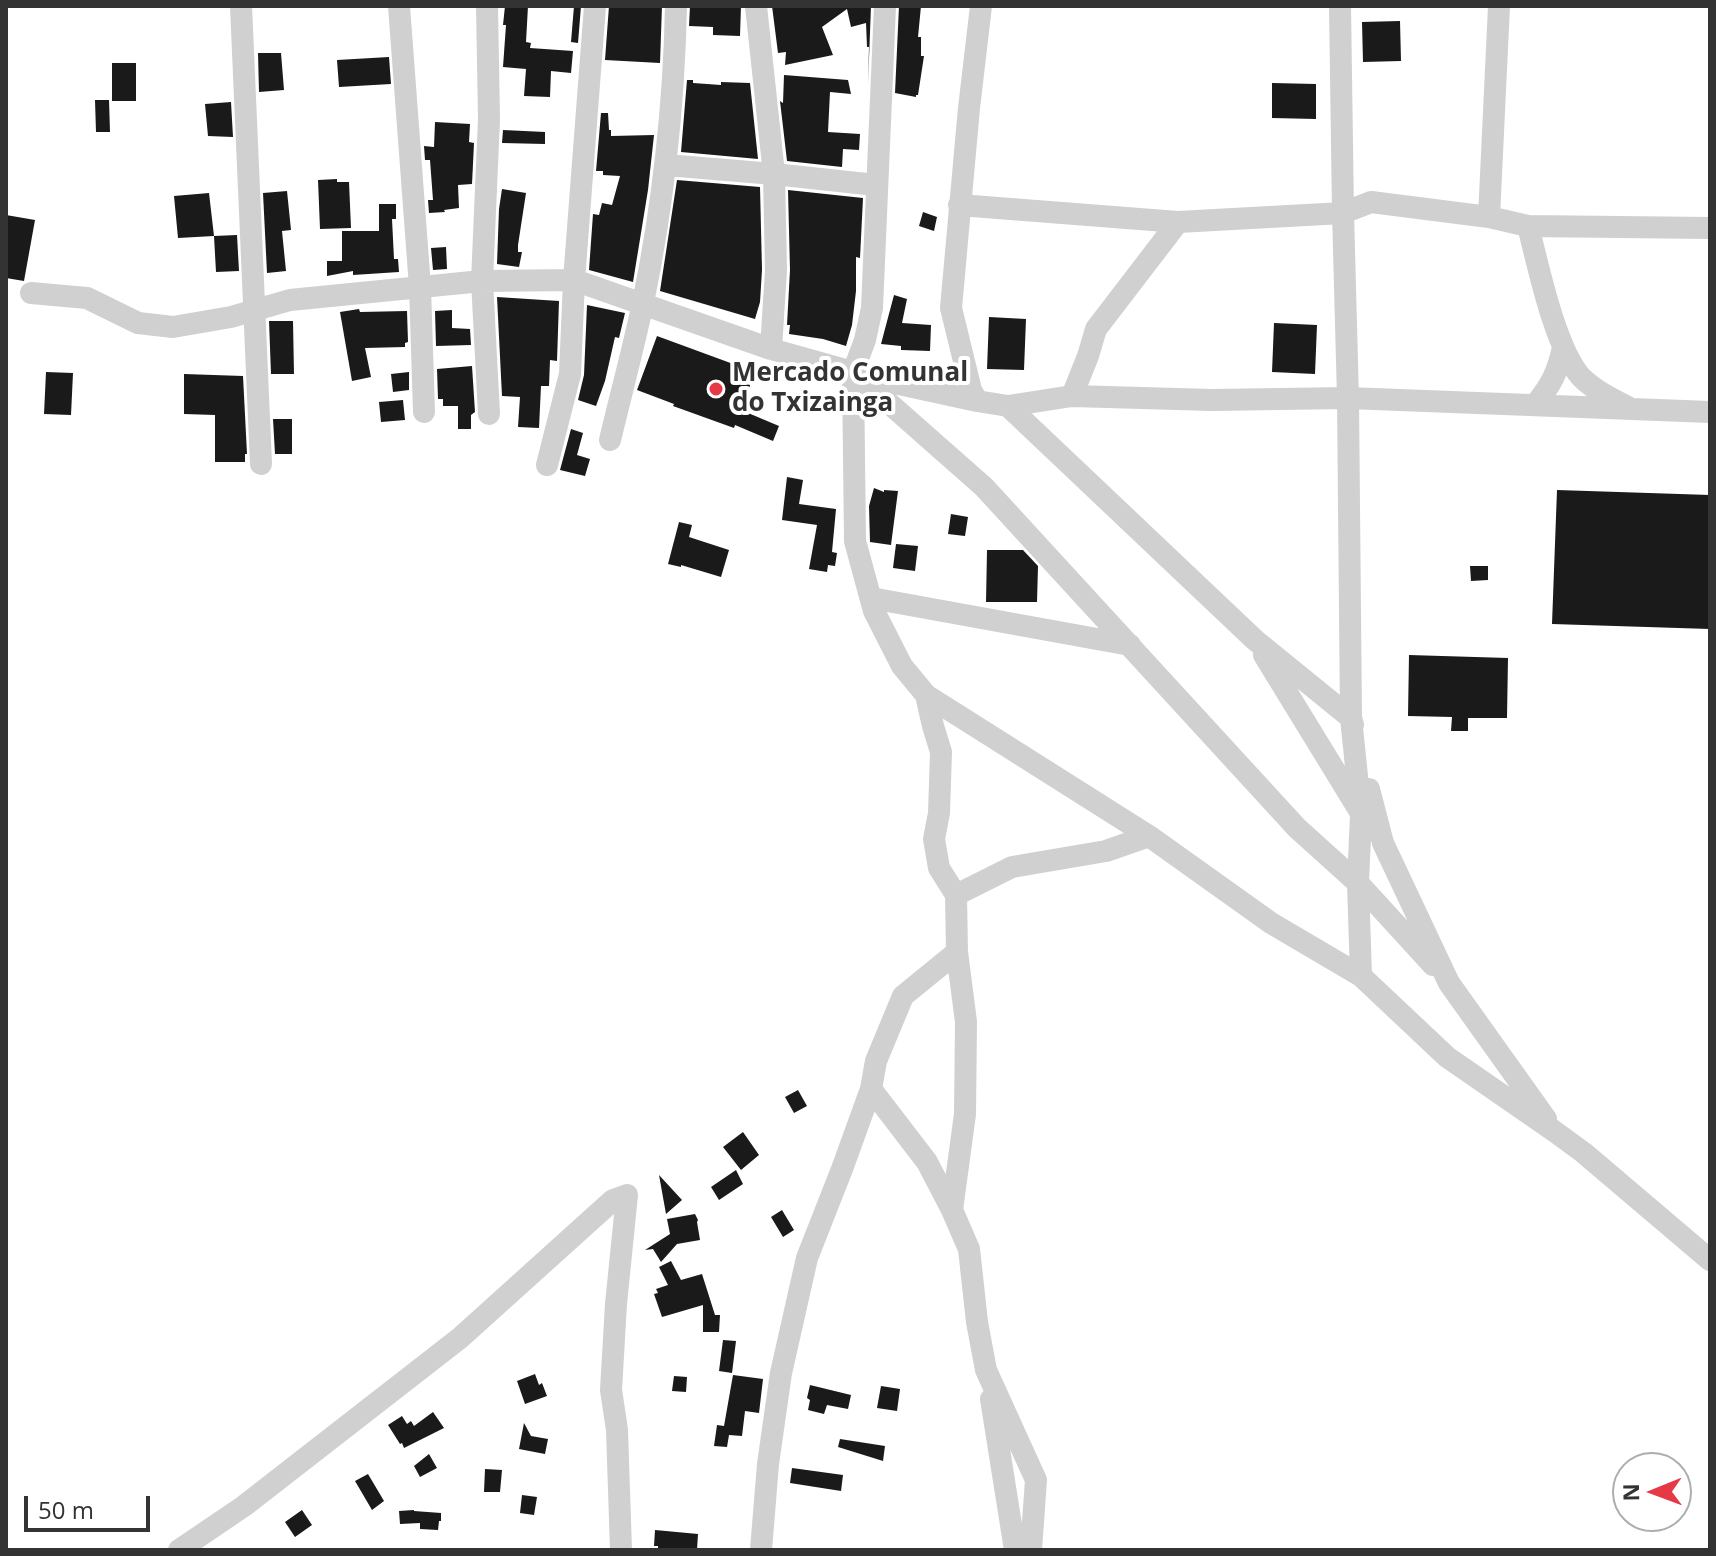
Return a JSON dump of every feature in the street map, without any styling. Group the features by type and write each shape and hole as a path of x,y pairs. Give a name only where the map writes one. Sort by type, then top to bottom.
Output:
{"street":[{"path":"241,6 261,464"},
{"path":"399,6 420,287 424,412"},
{"path":"487,6 489,119 482,281 489,414"},
{"path":"547,465 570,374 595,6"},
{"path":"610,440 643,303 666,165 676,6"},
{"path":"756,6 774,174 776,270 771,349"},
{"path":"885,6 872,308 853,372 855,541 874,611 902,666 926,695 1149,836 1271,923 1361,976 1447,1057 1584,1153 1710,1260"},
{"path":"977,401 971,390 951,308 981,6"},
{"path":"1340,6 1351,718 1361,815 1358,883 1361,976"},
{"path":"1489,217 1499,6"},
{"path":"666,165 876,185"},
{"path":"959,205 1178,222 1343,213 1371,202 1489,217 1528,226 1710,228"},
{"path":"1072,396 1096,329 1178,222"},
{"path":"1528,226 1563,347 1581,376 1606,396 1632,409"},
{"path":"31,293 87,298 138,323 173,327 231,317 290,300 482,281 574,280 771,349 853,372 1008,406 1072,396 1212,400 1348,398 1710,412"},
{"path":"1535,405 1549,388 1563,347"},
{"path":"853,372 984,487 1297,828 1358,883 1449,983 1554,1131"},
{"path":"1008,406 1255,640 1351,718 1383,843 1449,983"},
{"path":"871,598 1130,645"},
{"path":"1255,640 1361,815 1383,843"},
{"path":"926,695 941,752 939,813 934,839 939,868 956,895 957,952 966,1022 965,1114 952,1210"},
{"path":"956,895 1012,867 1106,851 1149,836"},
{"path":"761,1550 768,1464 781,1373 807,1258 871,1089 876,1061 903,996 957,952"},
{"path":"871,1089 927,1162 969,1249 977,1322 1015,1550"},
{"path":"179,1550 244,1506 460,1338 613,1200 627,1195 611,1390 617,1430 621,1550"},
{"path":"986,1370 1036,1480 1031,1550"}],"building":[{"path":"505,6 528,6 526,42 531,43 530,48 573,51 571,73 551,71 550,97 524,96 526,69 503,67"},
{"path":"574,6 581,6 578,43 571,42"},
{"path":"609,6 662,6 660,63 605,60"},
{"path":"690,6 741,6 740,36 713,35 713,27 689,26"},
{"path":"772,6 871,6 868,85 866,23 851,27 847,9 822,27 833,55 785,65 786,52 778,53"},
{"path":"899,6 921,6 918,37 921,37 921,56 924,56 916,97 895,93"},
{"path":"1400,21 1401,61 1363,62 1362,22"},
{"path":"258,53 281,53 284,90 259,92"},
{"path":"389,57 391,84 339,87 337,60"},
{"path":"112,63 136,63 136,101 112,101"},
{"path":"784,75 848,80 851,94 830,92 828,132 860,134 859,150 843,149 842,167 787,161 780,101 783,103"},
{"path":"687,80 721,85 721,82 750,83 758,159 681,152"},
{"path":"1272,83 1316,84 1316,119 1272,118"},
{"path":"95,100 109,100 110,132 96,132"},
{"path":"231,102 233,137 208,136 205,104"},
{"path":"601,113 608,113 611,136 654,135 633,282 589,270 593,214 599,215 602,203 612,205 620,176 603,175 603,171 596,171"},
{"path":"435,122 470,124 469,142 474,143 472,184 458,185 459,208 429,213 428,200 433,200 430,160 425,160 424,146 434,147"},
{"path":"503,130 545,132 545,144 502,143"},
{"path":"337,179 337,182 349,182 351,228 320,229 318,180"},
{"path":"677,180 760,187 762,270 760,302 755,319 660,291"},
{"path":"502,189 526,193 518,245 518,252 522,252 519,267 497,264"},
{"path":"788,190 863,198 860,258 856,257 856,291 846,346 789,334"},
{"path":"287,191 291,230 282,231 286,271 267,273 263,193"},
{"path":"209,193 214,236 178,238 174,196"},
{"path":"379,204 396,204 396,219 392,219 394,259 398,259 399,272 353,275 353,271 327,276 327,261 342,261 342,231 379,231"},
{"path":"923,212 937,217 934,231 919,226"},
{"path":"6,215 35,220 24,281 6,278"},
{"path":"237,235 239,271 216,272 214,236"},
{"path":"446,247 447,269 433,270 431,248"},
{"path":"894,295 907,299 902,323 931,325 930,351 901,350 901,346 881,344"},
{"path":"497,297 559,301 557,361 550,360 549,386 541,386 539,428 518,427 520,397 502,396"},
{"path":"587,305 625,313 619,338 615,337 596,406 578,400 584,375"},
{"path":"359,309 360,312 407,311 408,342 405,347 365,348 371,377 352,381 340,312"},
{"path":"452,310 452,328 470,329 471,345 436,346 435,311"},
{"path":"989,317 1026,319 1024,370 987,369"},
{"path":"269,321 293,321 294,374 271,374"},
{"path":"1274,323 1317,325 1315,374 1272,372"},
{"name":"Mercado Comunal do Txizainga","path":"657,336 755,372 741,410 779,426 773,441 637,390"},
{"path":"472,366 475,412 471,415 471,429 458,429 458,406 443,406 443,399 438,399 437,369"},
{"path":"46,372 73,373 71,415 44,414"},
{"path":"409,372 409,390 393,392 391,374"},
{"path":"184,374 243,376 245,462 215,462 215,415 184,414"},
{"path":"403,400 405,420 381,422 379,402"},
{"path":"273,419 292,419 292,454 275,454"},
{"path":"571,429 583,433 577,455 590,459 585,476 560,470"},
{"path":"787,477 803,480 799,504 836,509 832,552 837,553 835,566 828,565 827,572 809,569 817,525 782,520"},
{"path":"874,488 884,492 898,491 891,545 870,542 869,506"},
{"path":"1557,490 1710,495 1710,629 1552,624"},
{"path":"951,514 968,517 965,536 948,534"},
{"path":"679,522 692,525 689,537 729,550 721,577 668,564"},
{"path":"896,544 918,546 915,571 893,568"},
{"path":"987,550 1023,550 1038,566 1037,602 986,602"},
{"path":"1470,566 1488,566 1488,580 1471,581"},
{"path":"1409,655 1508,658 1507,718 1468,718 1468,731 1451,731 1452,717 1408,716"},
{"path":"798,1090 807,1106 794,1113 785,1097"},
{"path":"743,1132 759,1155 741,1170 723,1147"},
{"path":"736,1170 743,1184 719,1200 711,1187"},
{"path":"659,1175 682,1200 666,1214"},
{"path":"782,1210 794,1230 783,1237 771,1217"},
{"path":"695,1214 700,1240 677,1244 661,1262 653,1249 645,1250 670,1234 667,1219"},
{"path":"671,1261 681,1280 702,1274 715,1315 720,1315 719,1332 703,1332 703,1305 662,1317 654,1294 658,1293 656,1289 668,1285 659,1267"},
{"path":"723,1340 736,1341 732,1373 719,1371"},
{"path":"535,1374 547,1396 525,1404 517,1381"},
{"path":"733,1375 763,1379 759,1413 745,1411 742,1436 729,1435 727,1447 714,1446 717,1425 724,1426"},
{"path":"674,1376 687,1377 686,1392 672,1391"},
{"path":"810,1385 851,1395 848,1409 827,1405 824,1414 808,1410"},
{"path":"881,1386 900,1389 897,1411 877,1408"},
{"path":"433,1412 444,1428 404,1448 388,1425 402,1416 407,1424 411,1421 414,1426"},
{"path":"524,1423 531,1436 548,1439 545,1454 519,1449"},
{"path":"840,1439 885,1446 883,1461 838,1447"},
{"path":"429,1454 437,1468 420,1477 414,1466"},
{"path":"792,1468 843,1475 841,1491 790,1483"},
{"path":"485,1469 502,1470 500,1492 484,1492"},
{"path":"368,1474 384,1501 372,1510 355,1481"},
{"path":"522,1495 537,1497 534,1515 520,1513"},
{"path":"302,1510 312,1525 295,1537 285,1522"},
{"path":"399,1511 441,1513 438,1530 420,1529 420,1523 400,1524"},
{"path":"655,1530 698,1534 697,1550 658,1548 654,1546"}],"place":[{"name":"Mercado Comunal do Txizainga","path":"716,389"}]}
